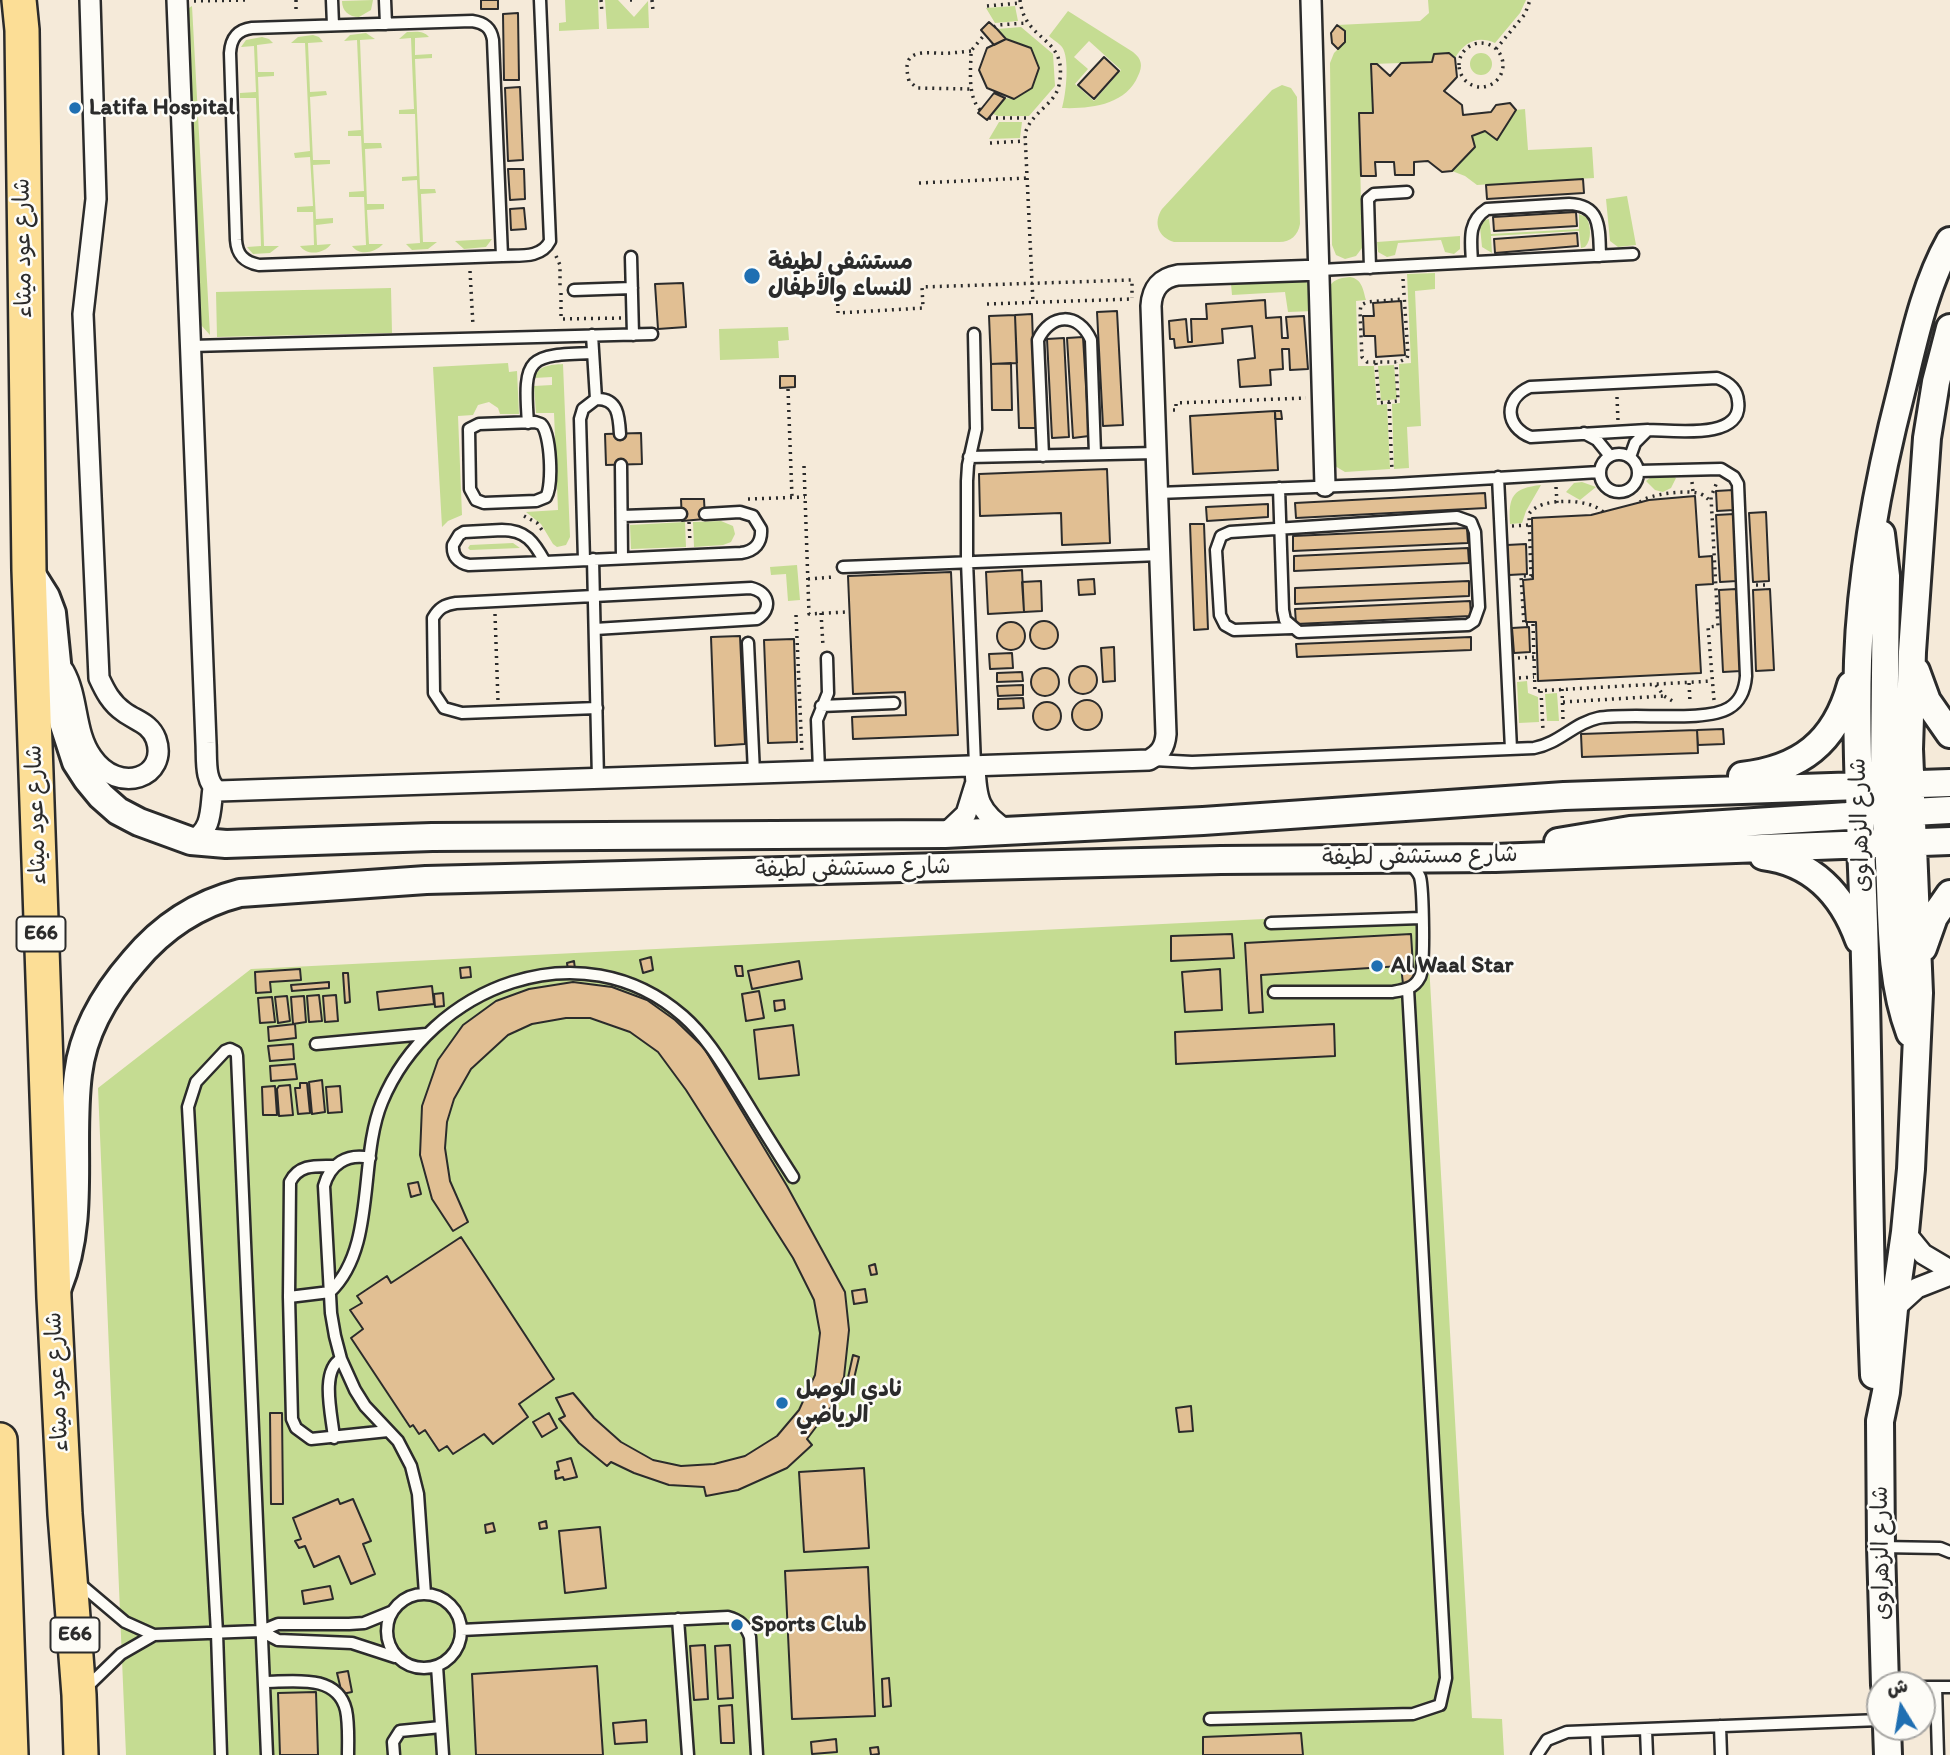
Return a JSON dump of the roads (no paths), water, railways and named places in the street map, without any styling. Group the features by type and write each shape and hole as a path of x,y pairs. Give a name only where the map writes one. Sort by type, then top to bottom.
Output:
{"highway":[{"name":"شارع عود ميثاء","path":"23,10 29,570 54,1298 81,1755"},
{"path":"0,1440 11,1755"}],"main road":[{"name":"شارع الزهراوى","path":"1860,787 1858,660 1863,592 1875,505 1930,285 1950,241"},
{"name":"شارع الزهراوى","path":"1880,1420 1886,1392 1905,1232 1917,1051 1919,964 1892,812 1909,749 1921,494 1927,438 1936,382 1950,328"},
{"path":"1875,505 1886,576 1894,952 1905,1018 1917,1051"},
{"name":"شارع مستشفى لطيفة","path":"29,570 46,597 52,613 63,722 76,762 87,779 118,811 159,831 191,841 226,844 432,838 945,834 1203,821 1564,796 1860,787"},
{"path":"1912,652 1917,677 1927,701 1950,734"},
{"path":"1681,791 1704,782 1765,773 1802,758 1818,746 1838,721 1858,660"},
{"path":"1861,843 1892,812 1950,783"},
{"path":"1860,787 1892,812 1950,841"},
{"path":"1495,858 1540,846 1630,830 1950,810"},
{"path":"426,880 413,868 412,855 419,843 432,838"},
{"name":"شارع مستشفى لطيفة","path":"54,1298 65,1270 76,1210 75,1106 78,1072 87,1037 101,1005 142,951 176,920 207,904 240,893 426,880 1221,860 1419,865 1495,858 1861,843"},
{"name":"شارع الزهراوى","path":"1861,843 1866,962 1869,1267 1875,1393 1880,1420 1885,1671"},
{"path":"1723,849 1790,861 1821,880 1837,896 1850,916 1866,962"},
{"path":"1919,964 1934,917 1950,894"}],"street":[{"path":"57,659 68,678 76,701 84,743 91,757 118,779 138,778 146,772 156,756 155,737 143,722 122,711 113,702 99,678 83,314 96,199 90,0"},
{"path":"1311,0 1325,486"},
{"path":"177,1 206,743 209,780 213,788 207,827 200,836 191,841"},
{"path":"213,788 225,791 811,770 975,774 1149,760 1161,751 1165,743 1151,299 1154,290 1168,277 1320,270"},
{"path":"975,774 982,808 1008,831"},
{"path":"945,834 965,814 975,774"},
{"path":"1905,1232 1923,1254 1950,1272"},
{"path":"1894,1309 1917,1288 1950,1272"}],"lane":[{"path":"331,0 333,25"},
{"path":"385,0 386,24"},
{"path":"502,256 492,33 487,26 472,21 242,29 231,44 236,240 242,258 249,263 259,265 502,256 537,254 547,247 550,241 540,0"},
{"path":"1311,0 1316,0"},
{"path":"1370,268 1368,199 1374,194 1408,192"},
{"path":"1472,262 1471,233 1478,215 1487,209 1545,205 1578,204 1587,208 1598,223 1600,256"},
{"path":"1320,270 1633,254"},
{"path":"631,257 633,335"},
{"path":"574,290 632,288"},
{"path":"1043,456 1038,340 1048,325 1065,319 1082,325 1091,340 1096,454"},
{"path":"191,346 652,334"},
{"path":"974,334 976,429 967,473 967,561 975,774"},
{"path":"592,335 596,399"},
{"path":"528,422 526,381 529,370 536,361 546,356 593,354"},
{"path":"1717,378 1731,385 1736,392 1739,407 1732,421 1726,426 1711,430 1648,430 1540,437 1523,434 1512,421 1512,404 1522,391 1530,387 1617,382 1717,378"},
{"path":"598,779 594,596 588,560 581,414 586,404 596,399 608,400 617,410 620,434"},
{"path":"528,422 541,424 548,435 550,488 546,497 536,501 484,503 475,500 470,489 469,429 475,425 528,422"},
{"path":"1630,457 1638,438 1648,430"},
{"path":"1583,433 1597,440 1610,456"},
{"path":"969,457 1156,453"},
{"path":"1623,454 1630,457 1639,471 1633,487 1616,492 1602,483 1600,472 1605,460 1610,456 1623,454"},
{"path":"621,464 622,558"},
{"path":"1149,760 1192,762 1544,746 1599,718 1715,713 1730,707 1739,699 1745,688 1746,676 1740,492 1734,477 1713,468 1639,471"},
{"path":"1158,493 1393,484 1600,472"},
{"path":"1498,477 1511,749"},
{"path":"1279,488 1283,610 1285,620 1292,628"},
{"path":"545,562 534,542 525,534 514,530 464,532 453,545 454,556 463,564 469,565 545,562 588,560 748,552 754,548 761,536 758,522 747,513 705,514"},
{"path":"622,516 685,517"},
{"path":"1457,517 1467,519 1475,532 1479,607 1474,621 1468,625 1307,632 1292,628 1234,630 1225,625 1220,615 1216,550 1218,540 1230,532 1457,517"},
{"path":"843,567 1160,555"},
{"path":"594,629 757,619 767,609 768,601 765,594 751,588 446,604 433,618 431,628 434,693 444,708 462,713 597,708"},
{"path":"748,643 754,773"},
{"path":"811,770 817,720 828,693 827,658"},
{"path":"821,706 894,703"},
{"path":"1274,992 1392,992 1408,989 1420,978 1423,971 1419,865"},
{"path":"1271,923 1421,918"},
{"path":"289,1297 330,1292 344,1278 354,1260 381,1105 394,1076 426,1034 480,994 529,977 583,974 610,977 661,999 683,1016 702,1036 793,1177"},
{"path":"1210,1719 1413,1714 1440,1705 1446,1678 1408,989"},
{"path":"316,1044 426,1034"},
{"path":"221,1755 217,1633 188,1107 196,1083 225,1051 230,1049 236,1052 237,1056 267,1755"},
{"path":"370,1158 350,1157 334,1166 324,1186 335,1336 341,1359 355,1390 365,1406 405,1453 415,1479 425,1594"},
{"path":"334,1166 303,1168 290,1182 292,1419 296,1428 312,1439 388,1431"},
{"path":"334,1438 328,1380 332,1366 341,1359"},
{"path":"1881,1547 1940,1548 1950,1552"},
{"path":"70,1576 125,1622 154,1635 261,1631 278,1624 364,1623 391,1612 406,1598 425,1594 448,1602 457,1615 461,1630 460,1641 447,1660 438,1666 416,1668 399,1659 352,1643 278,1640 261,1631"},
{"path":"391,1612 386,1632 388,1642 399,1659"},
{"path":"461,1630 678,1619 736,1619 747,1629 750,1637 757,1755"},
{"path":"678,1619 688,1755"},
{"path":"79,1695 121,1654 154,1635"},
{"path":"438,1666 443,1755"},
{"path":"264,1682 317,1682 332,1689 346,1710 348,1755"},
{"path":"1938,1755 1936,1687 1950,1687"},
{"path":"1538,1755 1542,1746 1553,1736 1567,1732 1866,1721"},
{"path":"1720,1726 1721,1755"},
{"path":"394,1755 393,1742 400,1731 441,1727"},
{"path":"1646,1730 1647,1755"},
{"path":"1596,1731 1597,1755"}],"place":[{"name":"Latifa Hospital","path":"75,108"},
{"name":"مستشفى لطيفة للنساء والأطفال","path":"752,276"},
{"name":"Al Waal Star","path":"1377,966"},
{"name":"نادي الوصل الرياضي","path":"782,1403"},
{"name":"Sports Club","path":"737,1625"}]}
